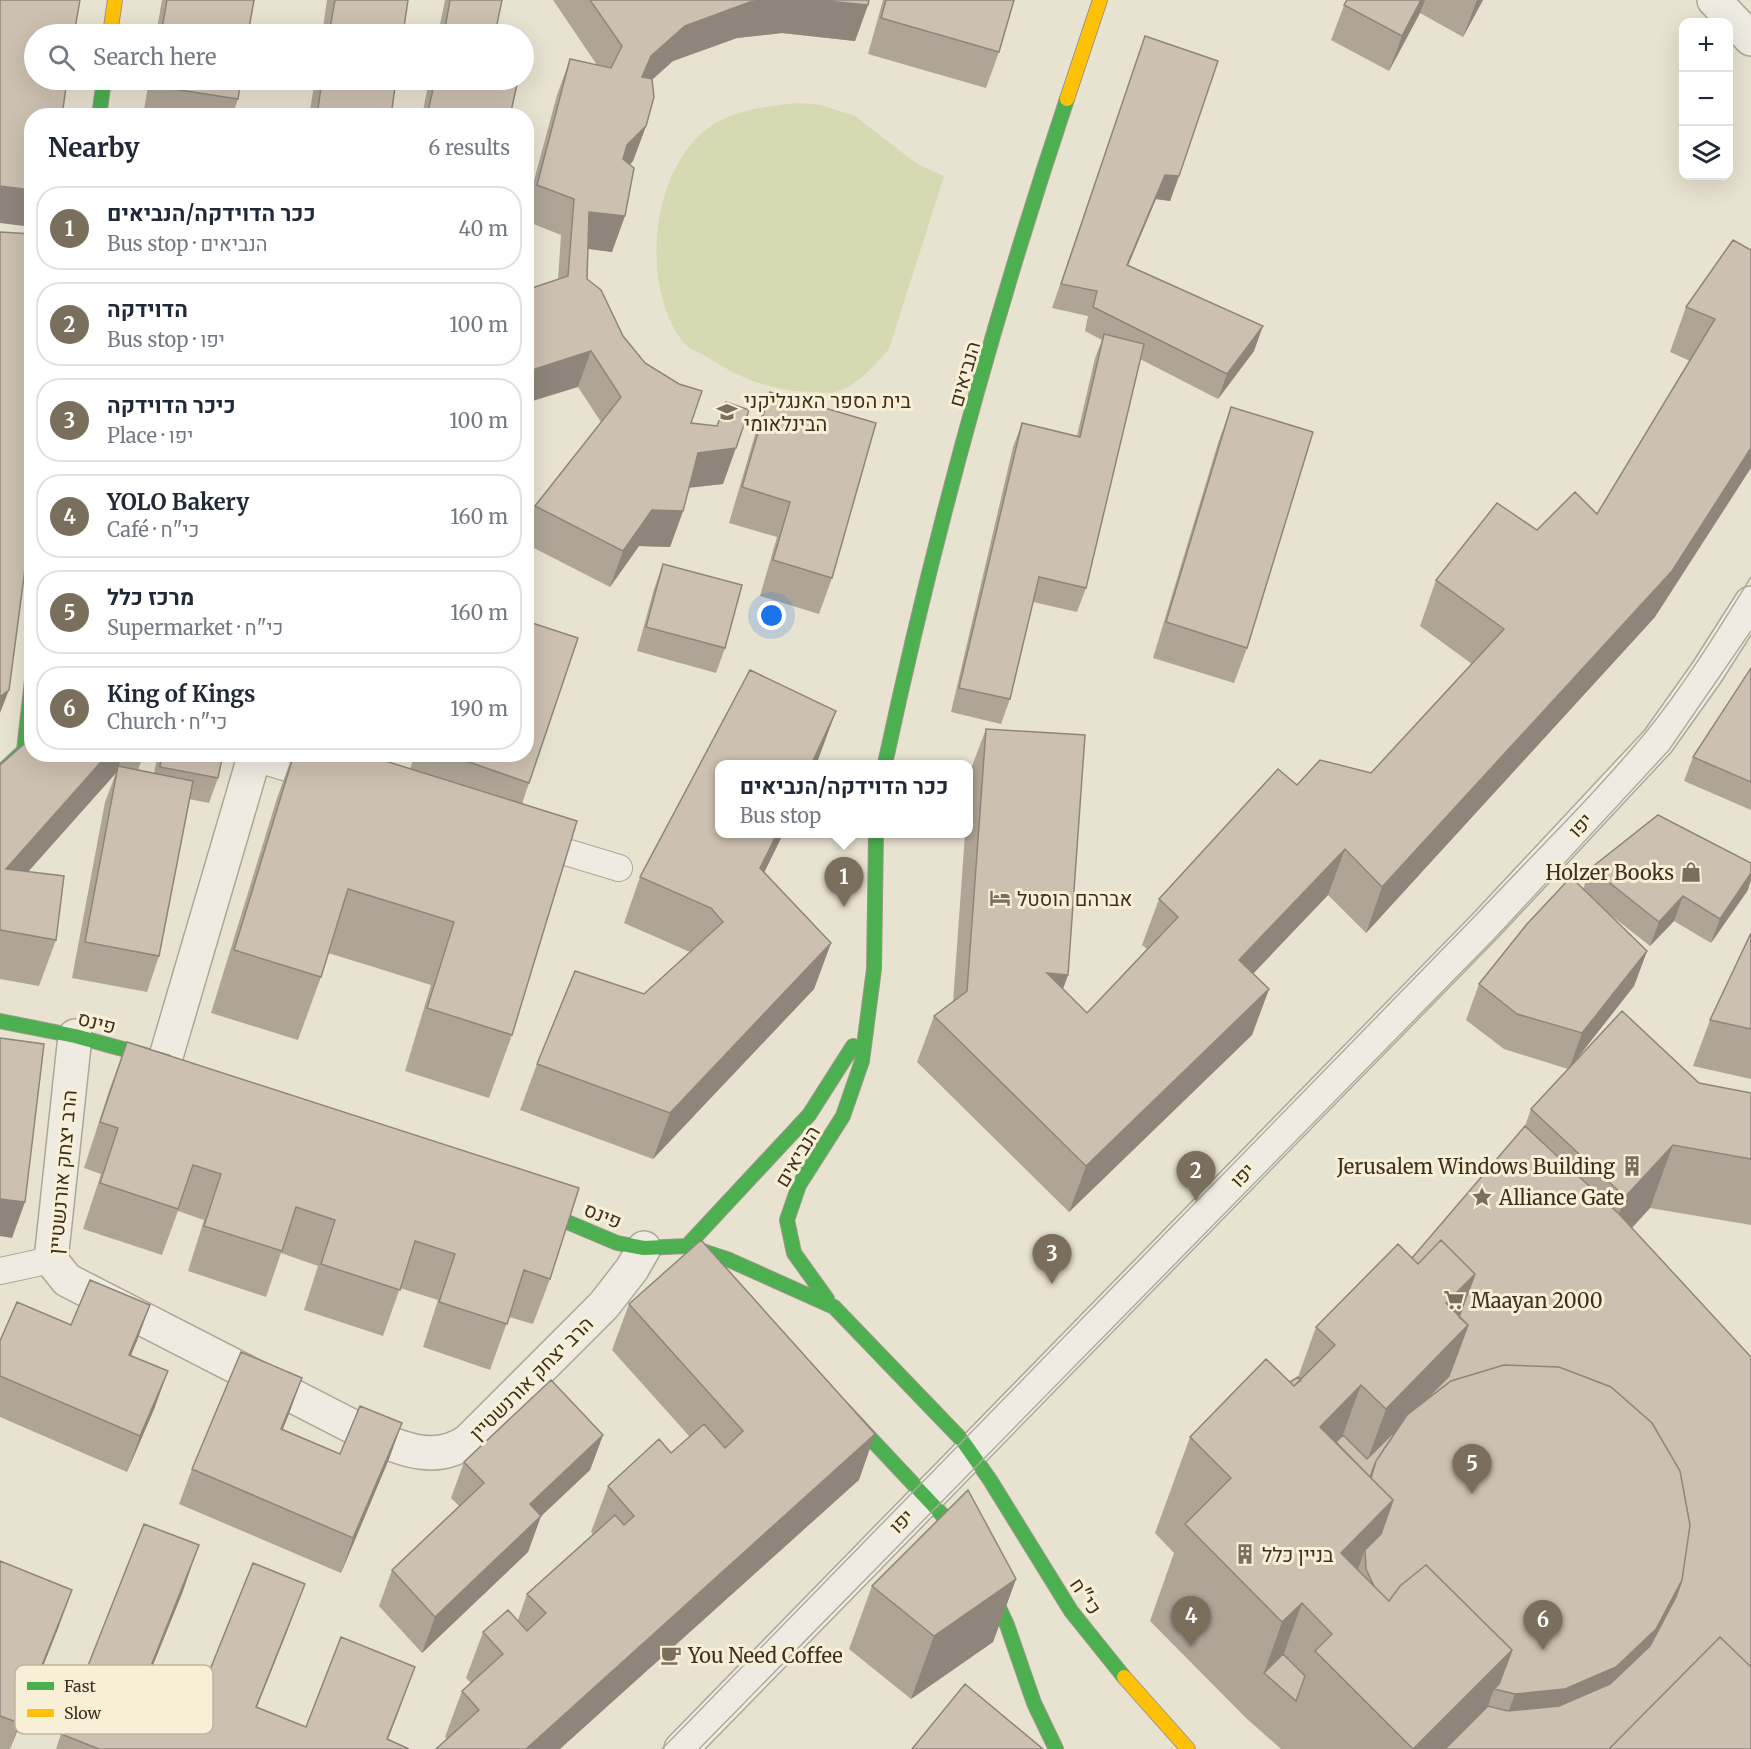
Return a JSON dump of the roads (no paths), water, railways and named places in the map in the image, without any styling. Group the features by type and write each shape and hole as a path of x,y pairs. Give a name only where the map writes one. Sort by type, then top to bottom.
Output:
{"street":[{"path":"111,24 115,0"},
{"name":"הנביאים","path":"886,760 908,656 940,530 1032,204 1100,0"},
{"path":"1714,0 1751,39"},
{"path":"100,108 103,90"},
{"name":"יפו","path":"681,1749 1478,934 1612,791 1658,741 1707,672 1751,603"},
{"path":"0,773 24,751"},
{"path":"170,1063 252,762"},
{"name":"הנביאים","path":"834,1307 796,1260 791,1248 787,1221 801,1180 835,1131 850,1102 862,1060 869,1015 875,940 876,838"},
{"name":"הנביאים","path":"687,1246 809,1115 846,1060 869,1015"},
{"name":"פינס","path":"0,1021 75,1036 170,1063"},
{"name":"הרב יצחק אורנשטיין","path":"75,1036 51,1260 67,1280 369,1435 397,1447 433,1454 456,1449 468,1441 609,1299 644,1248"},
{"name":"פינס","path":"510,1198 617,1243 644,1248 687,1246 757,1270 834,1307 943,1419 970,1452"},
{"path":"687,1246 712,1272"},
{"path":"833,1399 926,1496 977,1560 1007,1625 1034,1703 1056,1749"},
{"name":"כי\"ח","path":"970,1452 1071,1611 1113,1666 1188,1749"}],"lane":[{"path":"273,762 345,785"},
{"path":"505,834 619,868"},
{"path":"0,1271 51,1260"}],"tram line":[{"path":"662,1749 1584,802 1660,714 1701,656 1751,577"},
{"path":"699,1749 1496,937 1669,750 1751,631"}],"place":[{"name":"בית הספר האנגליקני הבינלאומי","path":"727,412"},
{"name":"Holzer Books","path":"1691,872"},
{"name":"אברהם הוסטל","path":"1000,898"},
{"name":"ככר הדוידקה/הנביאים","path":"844,907"},
{"name":"Jerusalem Windows Building","path":"1632,1166"},
{"name":"Alliance Gate","path":"1482,1197"},
{"name":"הדוידקה","path":"1196,1201"},
{"name":"כיכר הדוידקה","path":"1052,1284"},
{"name":"Maayan 2000","path":"1454,1300"},
{"name":"מרכז כלל","path":"1472,1494"},
{"name":"בניין כלל","path":"1245,1554"},
{"name":"YOLO Bakery","path":"1191,1646"},
{"name":"King of Kings","path":"1543,1650"},
{"name":"You Need Coffee","path":"671,1655"}]}
